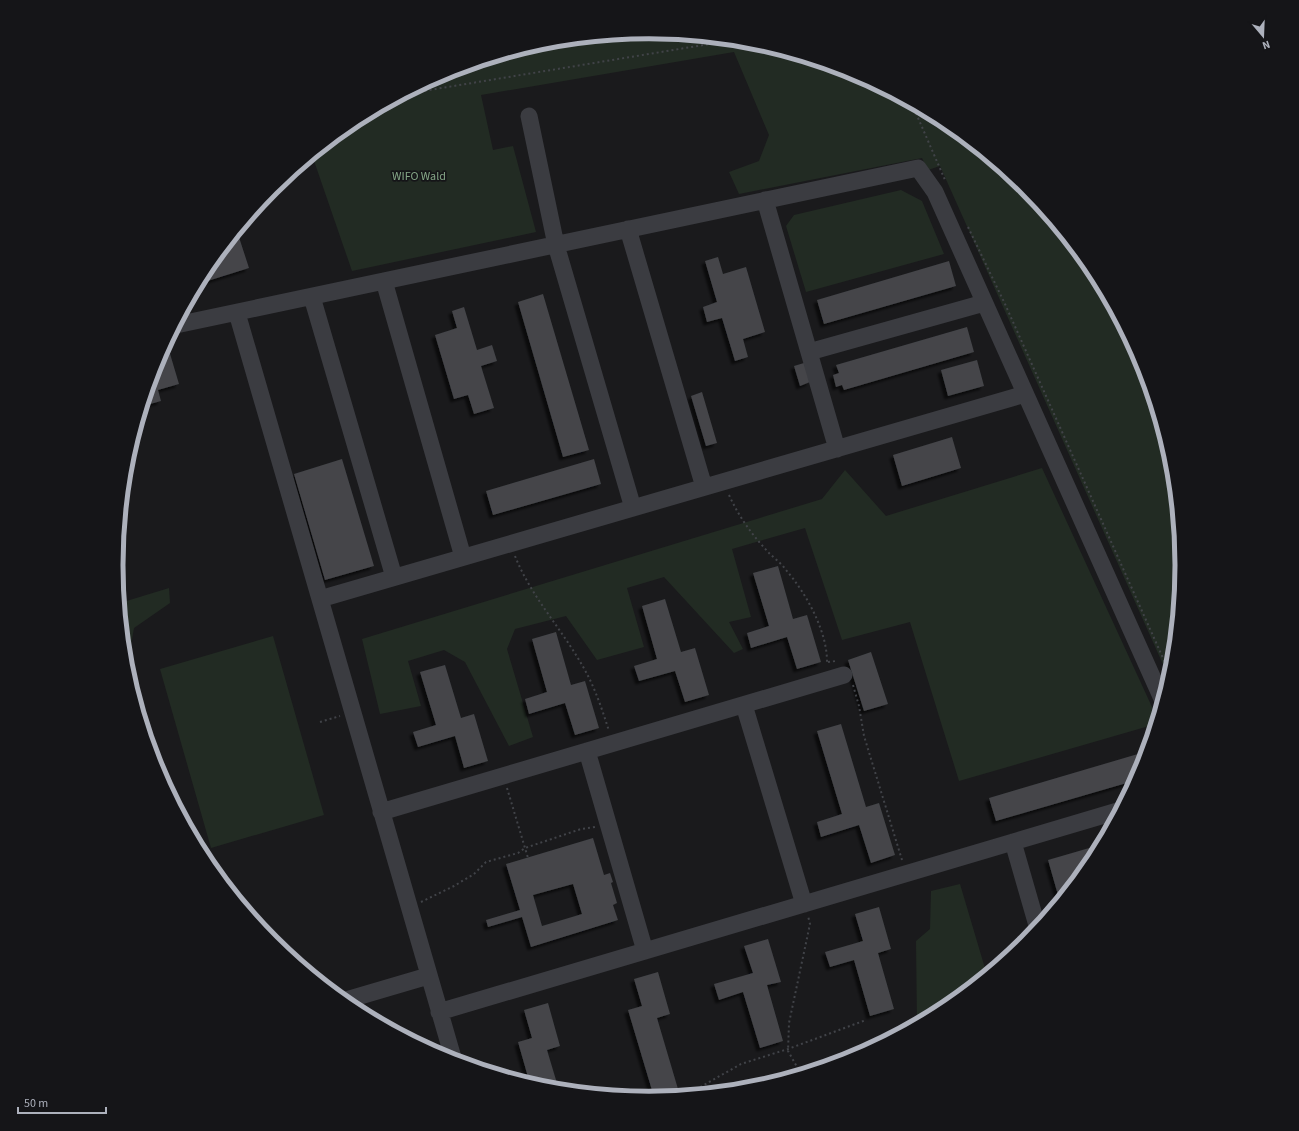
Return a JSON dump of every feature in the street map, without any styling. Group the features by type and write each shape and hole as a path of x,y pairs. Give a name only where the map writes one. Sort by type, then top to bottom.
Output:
{"lane":[{"path":"529,116 556,244 633,508"},
{"path":"182,324 918,168 935,192 1160,694"},
{"path":"765,200 837,449"},
{"path":"628,229 704,487"},
{"path":"384,281 464,557"},
{"path":"312,297 394,578"},
{"path":"809,352 984,303"},
{"path":"237,313 452,1053"},
{"path":"320,599 1025,394"},
{"path":"381,812 824,681 845,673"},
{"path":"744,704 804,904"},
{"path":"587,751 645,951"},
{"path":"439,1012 1114,812"},
{"path":"1013,842 1036,923"},
{"path":"351,999 428,976"}],"path":[{"path":"420,91 713,43"},
{"path":"915,111 945,180"},
{"path":"965,222 1005,304 1166,666"},
{"path":"724,482 734,506 747,528 769,553 786,569 801,590 817,620 826,648 828,662 824,681"},
{"path":"510,544 522,572 534,594 566,639 587,674 613,743"},
{"path":"828,662 845,673 860,712 864,736 906,874"},
{"path":"320,722 352,712"},
{"path":"504,776 528,858"},
{"path":"408,907 454,886 474,874 486,862 581,829 608,824"},
{"path":"799,1070 788,1049 789,1023 810,924 804,904"},
{"path":"696,1090 741,1064 788,1049 866,1020"}],"green space":[{"name":"WIFO Wald","path":"615,40 684,40 752,49 786,57 851,79 882,93 942,128 970,148 1022,193 1067,245 1087,273 1122,333 1148,396 1158,429 1166,463 1171,497 1175,531 1175,600 1166,670 940,166 928,170 922,158 739,194 729,172 759,161 769,135 734,52 481,95 493,150 513,146 536,232 352,271 314,160 357,128 386,110 417,93 480,67 547,49 581,44"},
{"path":"901,190 922,201 944,254 806,292 786,226 794,215"},
{"path":"1042,468 1155,713 1151,725 959,781 910,622 842,640 805,528 732,549 751,617 729,622 743,649 734,653 664,577 627,588 644,647 597,660 566,616 515,629 507,649 533,737 509,746 465,662 444,650 408,661 421,706 380,714 362,639 822,499 845,470 886,516"},
{"path":"169,588 170,603 134,628 130,649 128,634 124,602"},
{"path":"273,636 324,815 211,848 160,669"},
{"path":"960,884 986,970 942,1003 917,1019 916,941 930,929 931,891"}],"building":[{"path":"239,237 249,268 207,281"},
{"path":"718,257 723,274 746,267 765,332 743,339 748,357 735,361 722,318 707,322 703,307 717,302 705,261"},
{"path":"949,261 956,286 824,324 817,300"},
{"path":"543,294 589,450 563,457 518,302"},
{"path":"464,307 477,350 492,345 497,361 481,366 494,408 474,414 468,395 454,399 435,335 457,328 452,311"},
{"path":"967,327 974,352 844,390 842,385 836,387 833,375 839,373 836,365"},
{"path":"169,351 179,384 158,390 161,401 148,404"},
{"path":"977,360 984,386 948,396 941,370"},
{"path":"804,363 810,382 800,386 794,366"},
{"path":"702,392 717,443 706,446 691,396"},
{"path":"952,437 961,468 902,486 893,455"},
{"path":"342,459 374,566 325,580 294,474"},
{"path":"594,459 601,484 493,515 486,491"},
{"path":"778,566 793,619 807,615 821,662 797,669 787,637 751,648 747,633 769,626 753,573"},
{"path":"665,599 681,652 695,648 709,695 685,702 675,671 639,681 634,666 657,659 642,606"},
{"path":"556,632 571,685 585,681 599,728 575,735 565,703 529,714 525,699 547,692 532,639"},
{"path":"871,652 888,704 864,711 848,660"},
{"path":"445,665 461,718 474,714 488,761 464,768 455,736 418,747 413,732 436,725 420,672"},
{"path":"841,724 866,807 879,803 895,855 871,863 859,825 821,837 817,822 842,814 817,731"},
{"path":"1141,753 1129,782 996,821 989,798"},
{"path":"593,838 604,875 610,873 613,882 611,883 617,903 613,905 618,920 531,947 522,917 488,927 486,920 520,910 506,864","holes":["573,884 582,914 542,926 533,895"]},
{"path":"1094,847 1058,897 1048,860"},
{"path":"879,907 891,949 878,953 894,1009 870,1016 854,960 830,967 825,952 863,941 855,914"},
{"path":"768,939 781,982 767,985 783,1041 760,1048 743,992 719,1000 714,984 753,973 744,946"},
{"path":"658,972 670,1014 657,1018 678,1089 671,1091 652,1092 628,1010 642,1006 634,979"},
{"path":"548,1003 560,1046 547,1050 557,1083 528,1078 518,1042 532,1038 524,1010"}]}
